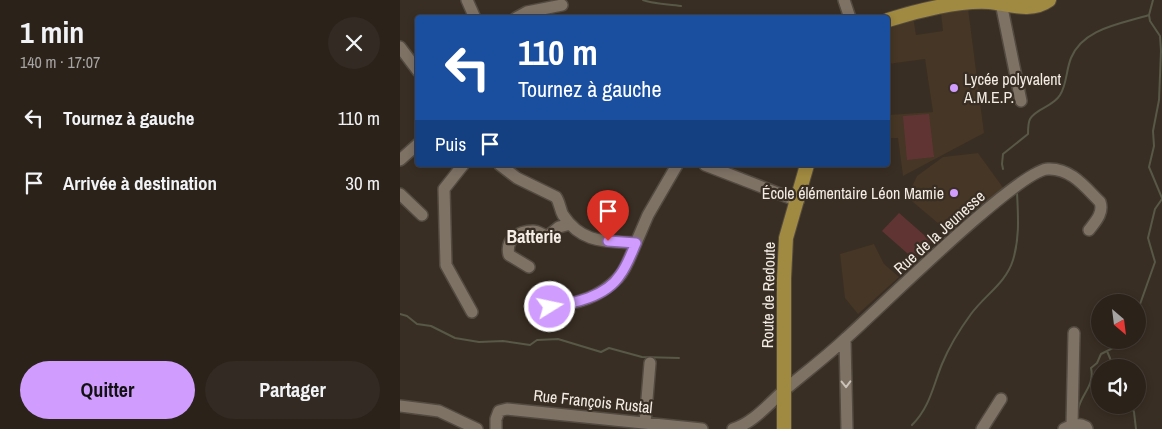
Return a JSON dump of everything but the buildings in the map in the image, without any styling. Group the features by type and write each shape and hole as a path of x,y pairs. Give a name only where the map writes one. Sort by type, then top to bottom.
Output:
{"main road":[{"path":"890,19 966,1 1037,7 1049,0"},
{"name":"Route de Redoute","path":"784,429 784,280 786,238 806,167"}],"street":[{"path":"467,0 474,15"},
{"path":"526,0 527,12"},
{"path":"844,0 849,15"},
{"path":"1000,4 1021,101"},
{"path":"522,15 527,12 562,5"},
{"path":"400,47 415,67"},
{"path":"400,160 415,147"},
{"path":"461,167 444,190 446,265 472,312"},
{"path":"503,167 517,178 556,197 562,214 570,224 586,237 593,240 636,243"},
{"path":"531,305 550,307 574,303 603,291 619,278 648,215 676,167"},
{"path":"709,167 798,201"},
{"name":"Rue de la Jeunesse","path":"784,390 845,340 1014,186 1030,176 1046,169 1060,170 1073,176 1100,202 1102,207 1101,213 1089,230"},
{"path":"400,194 422,214"},
{"path":"529,267 509,255 508,250 512,238 534,231 548,236 559,227 570,224"},
{"path":"1074,333 1068,427 1080,424 1087,429"},
{"path":"845,340 847,429"},
{"path":"645,423 650,363"},
{"path":"733,429 738,428 756,416 784,390"},
{"path":"982,429 1001,399"},
{"path":"400,406 439,411 477,429"},
{"name":"Rue François Rustal","path":"496,429 496,419 499,411 507,408 702,429"}],"shaded area":[{"name":"Lycée polyvalent A.M.E.P.","path":"968,8 984,133 903,176 898,138 890,138 890,115 933,112 925,59 890,64 890,24 913,16 916,35 943,31 941,13"},
{"path":"929,114 934,157 907,160 903,116"},
{"name":"École élémentaire Léon Mamie","path":"978,153 1004,189 952,235 907,197 917,176 943,157"},
{"path":"899,213 932,242 915,260 882,231"},
{"path":"874,244 884,264 899,277 858,314 845,298 840,254"}],"waterway":[{"path":"643,0 681,6"},
{"path":"1153,0 1149,15 1150,21 1160,36 1161,51 1159,100 1153,131 1154,146 1149,167 1162,198"},
{"path":"1003,169 1003,154 1028,134 1029,122 1033,115 1060,95 1071,58 1084,40 1104,29 1149,15"},
{"path":"912,425 927,404 945,358 959,332 971,314 1010,268 1018,234 1017,192"},
{"path":"1144,294 1155,262 1148,238 1155,209 1162,199"},
{"path":"400,314 407,316 417,324 431,326 455,338 479,342 503,341 530,345 537,340 558,339 601,352 609,348 642,357 679,358"},
{"path":"1110,359 1107,351 1111,349"},
{"path":"1078,410 1091,380 1091,368 1097,363 1101,354 1107,351"},
{"path":"1134,414 1136,429"}],"place":[{"name":"Lycée polyvalent A.M.E.P.","path":"954,88"},
{"name":"École élémentaire Léon Mamie","path":"954,193"}],"district":[{"name":"Batterie","path":"534,236"}],"route":[{"path":"550,307 574,303 593,296 603,291 619,278 636,243 608,241"}]}
